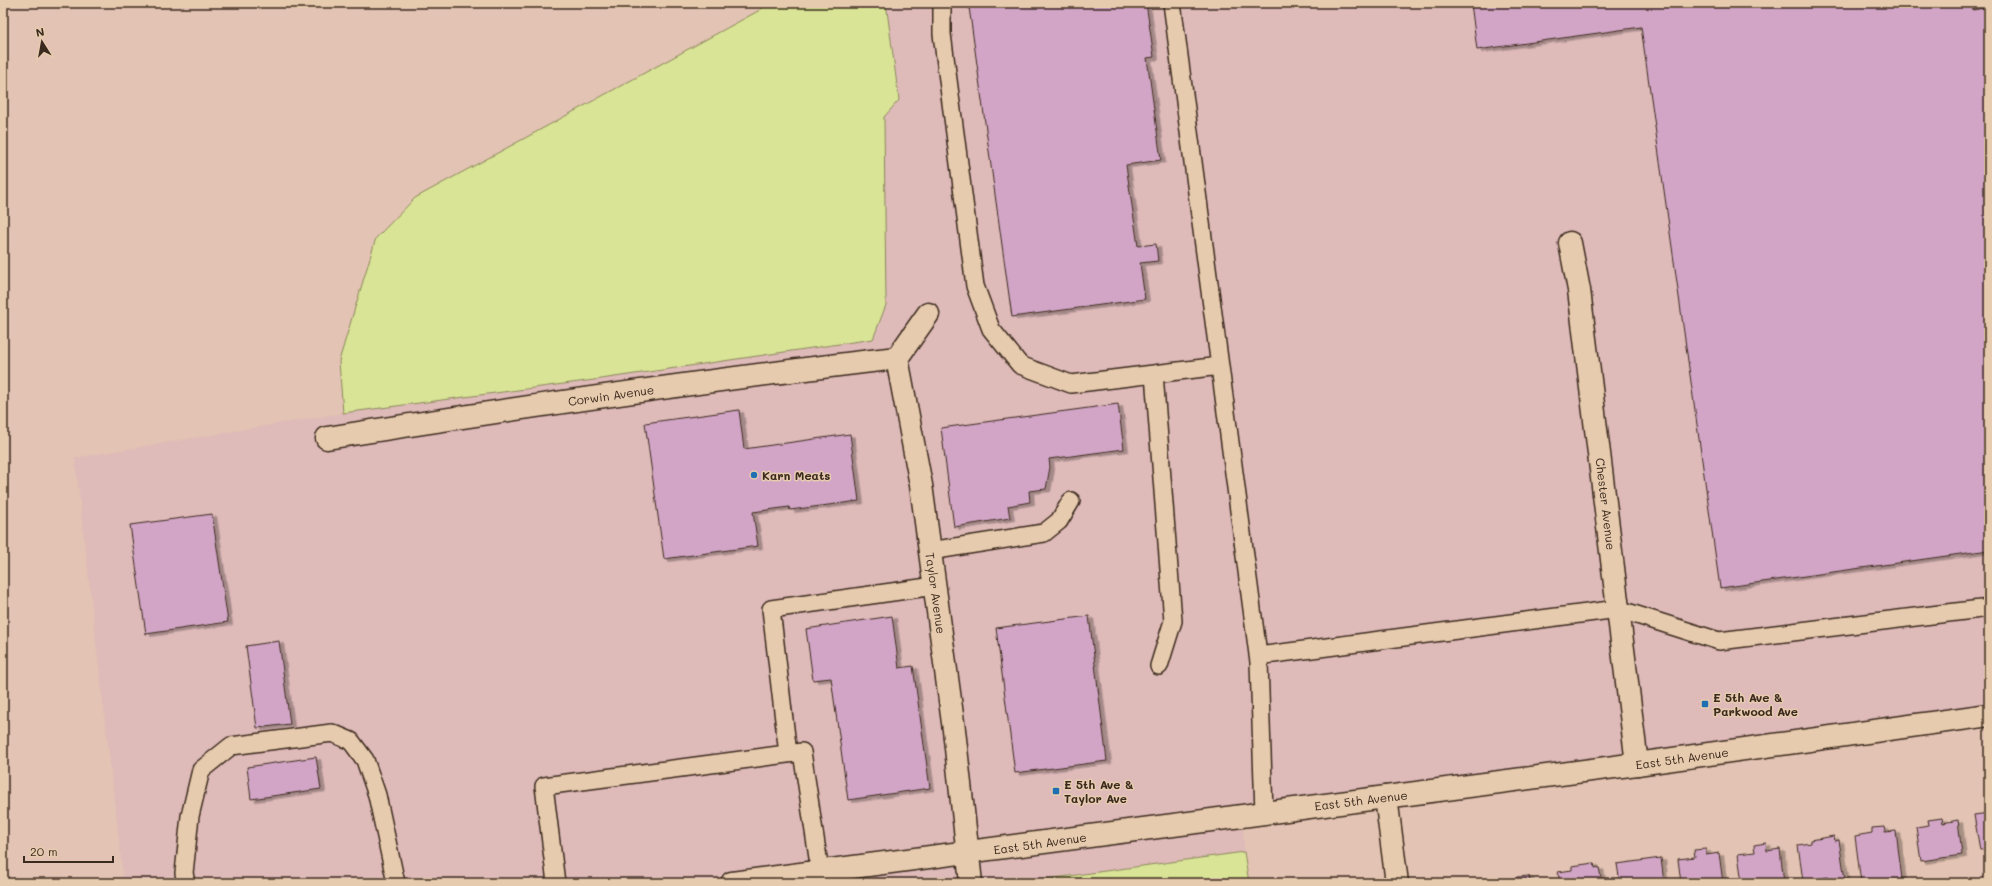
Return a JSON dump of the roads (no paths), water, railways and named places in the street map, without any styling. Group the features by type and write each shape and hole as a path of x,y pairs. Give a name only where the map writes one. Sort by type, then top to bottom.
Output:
{"street":[{"name":"Chester Avenue","path":"1570,244 1579,290 1637,764"},
{"path":"897,358 928,314"},
{"name":"Corwin Avenue","path":"327,438 743,376 897,358"},
{"name":"Taylor Avenue","path":"897,358 921,485 954,730 971,883"},
{"name":"East 5th Avenue","path":"732,883 1637,764 1989,715"},
{"path":"1386,797 1397,883"}],"lane":[{"path":"942,3 942,34 975,286 991,329 1020,365 1071,384 1220,366"},
{"path":"1172,3 1258,656 1264,813"},
{"path":"1154,374 1173,620 1159,666"},
{"path":"930,551 1044,534 1059,521 1071,500"},
{"path":"788,754 771,609 934,586"},
{"path":"1258,656 1618,609 1719,641 1989,608"},
{"path":"186,883 184,873 190,816 201,770 230,746 332,733 351,741 365,760 377,795 396,883"},
{"path":"556,883 544,786 802,752 820,871"}],"place":[{"name":"Karn Meats","path":"754,475"},
{"name":"E 5th Ave & Parkwood Ave","path":"1705,704"},
{"name":"E 5th Ave & Taylor Ave","path":"1056,791"}]}
